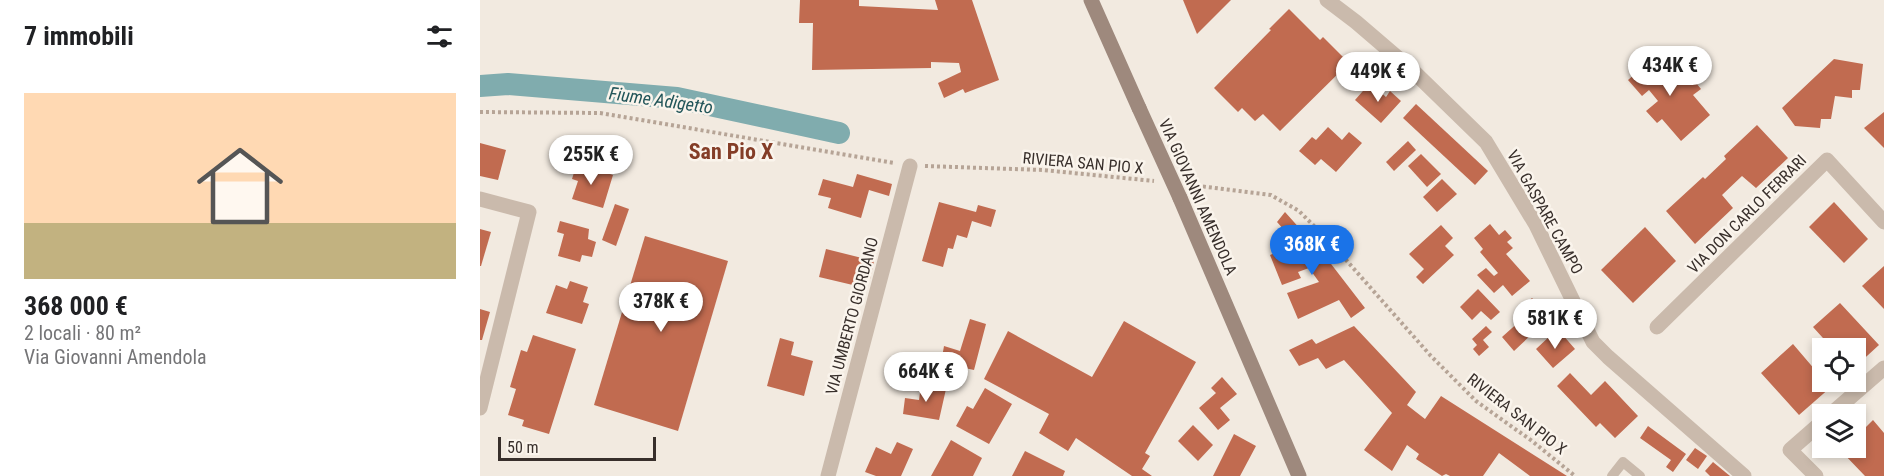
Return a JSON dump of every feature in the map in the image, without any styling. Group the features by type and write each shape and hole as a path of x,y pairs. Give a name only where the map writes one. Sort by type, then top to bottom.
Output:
{"main road":[{"name":"VIA GIOVANNI AMENDOLA","path":"1091,0 1139,108 1180,191 1299,476"}],"street":[{"name":"VIA GASPARE CAMPO","path":"1327,0 1412,70 1486,142 1536,225 1593,342 1744,476"},
{"name":"VIA DON CARLO FERRARI","path":"1657,327 1827,160 1884,222"},
{"name":"VIA UMBERTO GIORDANO","path":"828,476 910,166"},
{"path":"480,199 530,212 480,408"},
{"path":"1843,404 1884,368"},
{"path":"1812,431 1790,450 1816,476"}],"lane":[{"path":"1612,476 1623,462 1640,476"}],"path":[{"name":"RIVIERA SAN PIO X","path":"480,112 600,113 910,166 1043,170 1157,182"},
{"name":"RIVIERA SAN PIO X","path":"1180,191 1237,189 1271,195 1299,211 1332,244 1430,355 1476,401 1532,441 1575,476"}],"building":[{"path":"800,0 859,0 859,6 938,10 935,0 972,0 999,80 965,93 963,89 944,98 938,83 961,72 959,63 931,62 931,68 812,70 813,23 799,23"},
{"path":"1183,0 1231,0 1197,34"},
{"path":"1289,9 1320,40 1323,37 1349,63 1280,131 1263,114 1255,121 1242,108 1238,112 1214,88"},
{"path":"1658,54 1685,85 1692,78 1701,89 1693,95 1710,115 1681,141 1662,119 1657,123 1646,111 1658,101 1649,90 1642,96 1628,80"},
{"path":"1834,59 1863,64 1860,90 1852,90 1852,98 1835,96 1831,119 1821,119 1820,128 1795,126 1782,108"},
{"path":"1370,83 1386,97 1390,91 1401,101 1381,123 1355,100"},
{"path":"1416,104 1488,171 1475,185 1403,118"},
{"path":"1884,112 1884,148 1864,128"},
{"path":"1757,125 1788,158 1756,188 1742,176 1722,195 1733,208 1695,244 1666,211 1703,177 1705,179 1726,159 1724,156"},
{"path":"1328,127 1342,140 1349,132 1362,143 1336,172 1321,159 1315,165 1299,151 1312,137 1316,140"},
{"path":"1408,141 1416,150 1394,171 1386,162"},
{"path":"480,143 506,150 498,180 480,176"},
{"path":"1421,154 1441,174 1427,187 1408,166"},
{"path":"577,163 613,175 603,208 572,199 578,181 572,179"},
{"path":"857,174 892,184 889,196 869,190 861,218 828,208 831,198 818,195 823,179 853,187"},
{"path":"1442,179 1457,194 1437,212 1423,197"},
{"path":"939,202 976,212 978,205 996,210 991,227 972,221 967,238 957,235 953,249 948,248 943,267 922,261"},
{"path":"1834,202 1868,239 1844,263 1809,227"},
{"path":"615,204 629,209 616,246 602,240"},
{"path":"1285,212 1328,260 1365,308 1351,318 1339,300 1298,319 1287,293 1319,282 1309,268 1298,272 1301,278 1282,285 1270,255 1287,248 1289,254 1302,250 1277,222"},
{"path":"560,221 589,229 588,239 596,242 592,257 582,255 580,262 558,256 564,234 557,232"},
{"path":"1490,224 1499,235 1505,230 1512,238 1507,242 1513,248 1506,254 1530,281 1512,296 1503,285 1494,293 1477,275 1486,268 1494,276 1498,273 1480,252 1483,249 1474,238"},
{"path":"1441,225 1453,238 1445,246 1454,255 1423,284 1416,277 1424,269 1409,254"},
{"path":"1645,227 1676,261 1633,303 1601,270"},
{"path":"480,229 491,232 481,266 480,266"},
{"path":"645,236 728,261 678,431 594,405"},
{"path":"826,249 874,261 870,279 859,277 857,286 819,277"},
{"path":"1884,266 1884,309 1862,286"},
{"path":"570,281 588,287 583,302 589,304 582,324 546,313 556,285 567,289"},
{"path":"1478,289 1500,312 1491,320 1481,311 1472,320 1460,307"},
{"path":"1532,298 1550,317 1514,351 1502,337 1521,320 1515,314"},
{"path":"1840,303 1879,345 1866,357 1866,338 1823,338 1813,327"},
{"path":"480,309 490,312 482,340 480,340"},
{"path":"970,319 986,324 974,370 941,363 944,346 960,351"},
{"path":"1124,321 1196,362 1145,453 1150,456 1142,469 1152,476 1132,476 1076,438 1068,451 1039,433 1049,414 984,379 1008,331 1092,377"},
{"path":"1354,326 1416,392 1407,405 1425,419 1441,396 1567,476 1530,476 1499,453 1483,476 1446,474 1442,476 1416,459 1419,454 1407,445 1392,471 1364,450 1392,413 1344,360 1326,369 1318,358 1299,366 1289,350 1312,339 1316,344"},
{"path":"1486,326 1492,332 1483,340 1489,347 1479,356 1473,349 1477,345 1472,339"},
{"path":"1562,334 1575,349 1553,368 1536,349 1551,335 1555,340"},
{"path":"533,335 576,349 549,434 522,426 524,420 508,415 516,389 510,387 521,350 527,352"},
{"path":"780,338 794,342 791,355 813,361 804,396 767,386"},
{"path":"1793,344 1812,366 1812,392 1825,392 1799,415 1761,373"},
{"path":"1570,373 1591,395 1605,381 1638,416 1615,438 1600,423 1596,427 1557,386"},
{"path":"1222,377 1237,394 1220,408 1230,420 1218,430 1199,408 1216,393 1211,388"},
{"path":"921,385 946,389 939,420 903,414 905,398 919,400"},
{"path":"985,388 1012,404 989,444 956,426 967,406 973,409"},
{"path":"1873,420 1884,433 1884,476 1865,476 1848,458 1866,458 1866,427"},
{"path":"1193,425 1213,445 1198,461 1178,441"},
{"path":"1648,426 1686,454 1673,472 1666,467 1671,460 1640,438"},
{"path":"1234,434 1256,446 1240,476 1213,476"},
{"path":"951,440 982,458 973,476 931,476"},
{"path":"897,442 913,449 901,476 876,476 865,472 876,447 891,454"},
{"path":"1695,448 1707,456 1698,469 1686,460"},
{"path":"1025,451 1065,471 1063,476 1012,476"},
{"path":"1713,462 1730,476 1710,476 1705,471"}],"waterway":[{"name":"Fiume Adigetto","path":"480,86 508,84 677,98 839,133"}],"district":[{"name":"San Pio X","path":"731,151"}]}
